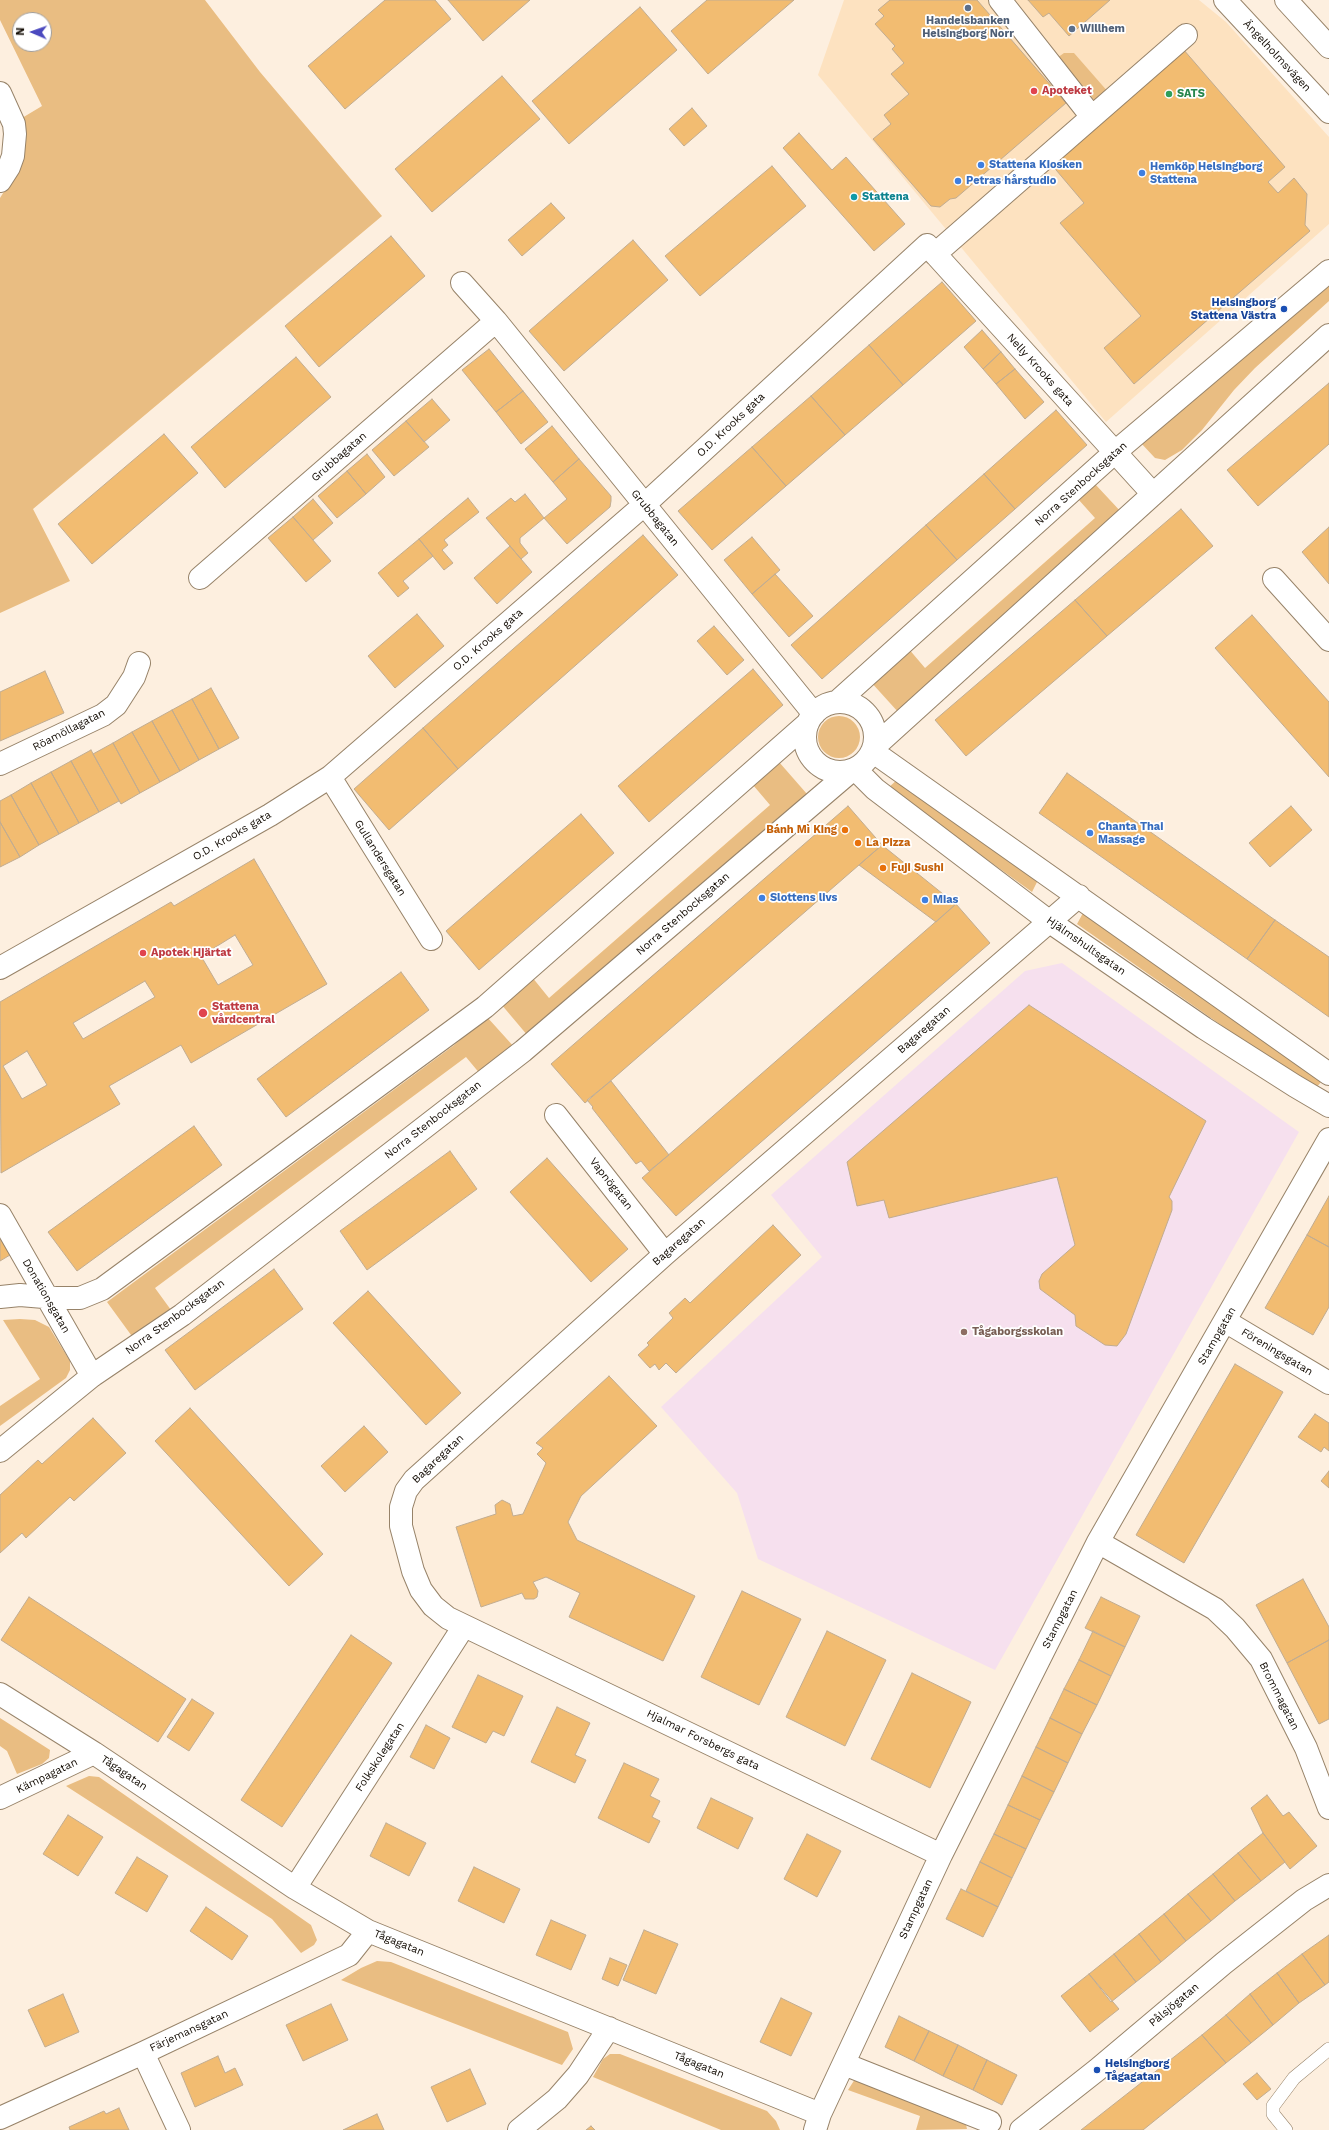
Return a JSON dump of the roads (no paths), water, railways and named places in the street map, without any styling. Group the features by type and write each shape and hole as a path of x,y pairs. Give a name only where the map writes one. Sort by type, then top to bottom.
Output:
{"street":[{"path":"1000,0 1092,117"},
{"name":"Ängelholmsvägen","path":"1225,0 1329,112"},
{"path":"1286,0 1329,47"},
{"name":"O.D. Krooks gata","path":"0,968 270,815 330,777 644,505 931,250 1092,117 1186,35"},
{"path":"0,93 14,124 15,134 13,156 9,167 0,181"},
{"name":"Nelly Krooks gata","path":"931,250 1114,453 1153,494"},
{"name":"Norra Stenbocksgatan","path":"0,1297 20,1294 46,1297 80,1298 102,1289 485,1007 825,706 837,702 1114,453 1329,271"},
{"name":"Grubbagatan","path":"462,283 496,321 644,505 811,719"},
{"name":"Grubbagatan","path":"200,578 496,321"},
{"name":"Norra Stenbocksgatan","path":"0,1451 92,1376 182,1315 523,1051 853,770 863,764 873,749 1329,335"},
{"path":"1274,578 1329,640"},
{"name":"Röamöllagatan","path":"0,764 103,715 116,705 134,677 139,663"},
{"path":"837,702 854,705 867,715 875,730 873,749 1329,1074"},
{"path":"811,719 806,735 807,747 816,762 832,771 853,770"},
{"name":"Hjälmshultsgatan","path":"853,770 875,789 1050,922 1204,1028 1329,1106"},
{"name":"Gullandersgatan","path":"330,777 431,939"},
{"name":"Bagaregatan","path":"464,1626 448,1618 433,1606 421,1590 413,1571 401,1526 401,1507 406,1491 414,1480 665,1254 1079,896"},
{"name":"Vapnögatan","path":"556,1115 665,1254"},
{"name":"Stampgatan","path":"817,2122 941,1855 1098,1542 1329,1139"},
{"name":"Donationsgatan","path":"0,1215 92,1376"},
{"name":"Föreningsgatan","path":"1226,1321 1329,1383"},
{"name":"Brommagatan","path":"1098,1542 1215,1609 1261,1659 1306,1748 1329,1808"},
{"name":"Hjalmar Forsbergs gata","path":"464,1626 941,1855"},
{"name":"Folkskolegatan","path":"295,1888 464,1626"},
{"name":"Tågagatan","path":"0,1694 94,1753 295,1888 368,1931 609,2028 817,2122"},
{"name":"Kämpagatan","path":"0,1798 94,1753"},
{"name":"Pålsjögatan","path":"1021,2130 1097,2070 1224,1963 1304,1900 1329,1885"},
{"name":"Färjemansgatan","path":"0,2118 143,2053 349,1955 368,1931"},
{"path":"519,2130 557,2099 578,2075 609,2028"},
{"path":"143,2053 179,2130"},
{"path":"844,2064 990,2122"}],"lane":[{"path":"1286,2130 1273,2114 1273,2106 1294,2078 1329,2049"}],"place":[{"name":"Handelsbanken Helsingborg Norr","path":"968,8"},
{"name":"Willhem","path":"1072,29"},
{"name":"Apoteket","path":"1034,91"},
{"name":"SATS","path":"1169,94"},
{"name":"Stattena Kiosken","path":"981,165"},
{"name":"Hemköp Helsingborg Stattena","path":"1142,173"},
{"name":"Petras hårstudio","path":"958,181"},
{"name":"Stattena","path":"854,197"},
{"name":"Helsingborg Stattena Västra","path":"1284,309"},
{"name":"Bánh Mì King","path":"845,830"},
{"name":"Chanta Thai Massage","path":"1090,833"},
{"name":"La Pizza","path":"858,843"},
{"name":"Fuji Sushi","path":"883,868"},
{"name":"Slottens livs","path":"762,898"},
{"name":"Mias","path":"925,900"},
{"name":"Apotek Hjärtat","path":"143,953"},
{"name":"Stattena vårdcentral","path":"203,1013"},
{"name":"Tågaborgsskolan","path":"964,1332"},
{"name":"Helsingborg Tågagatan","path":"1097,2070"}]}
